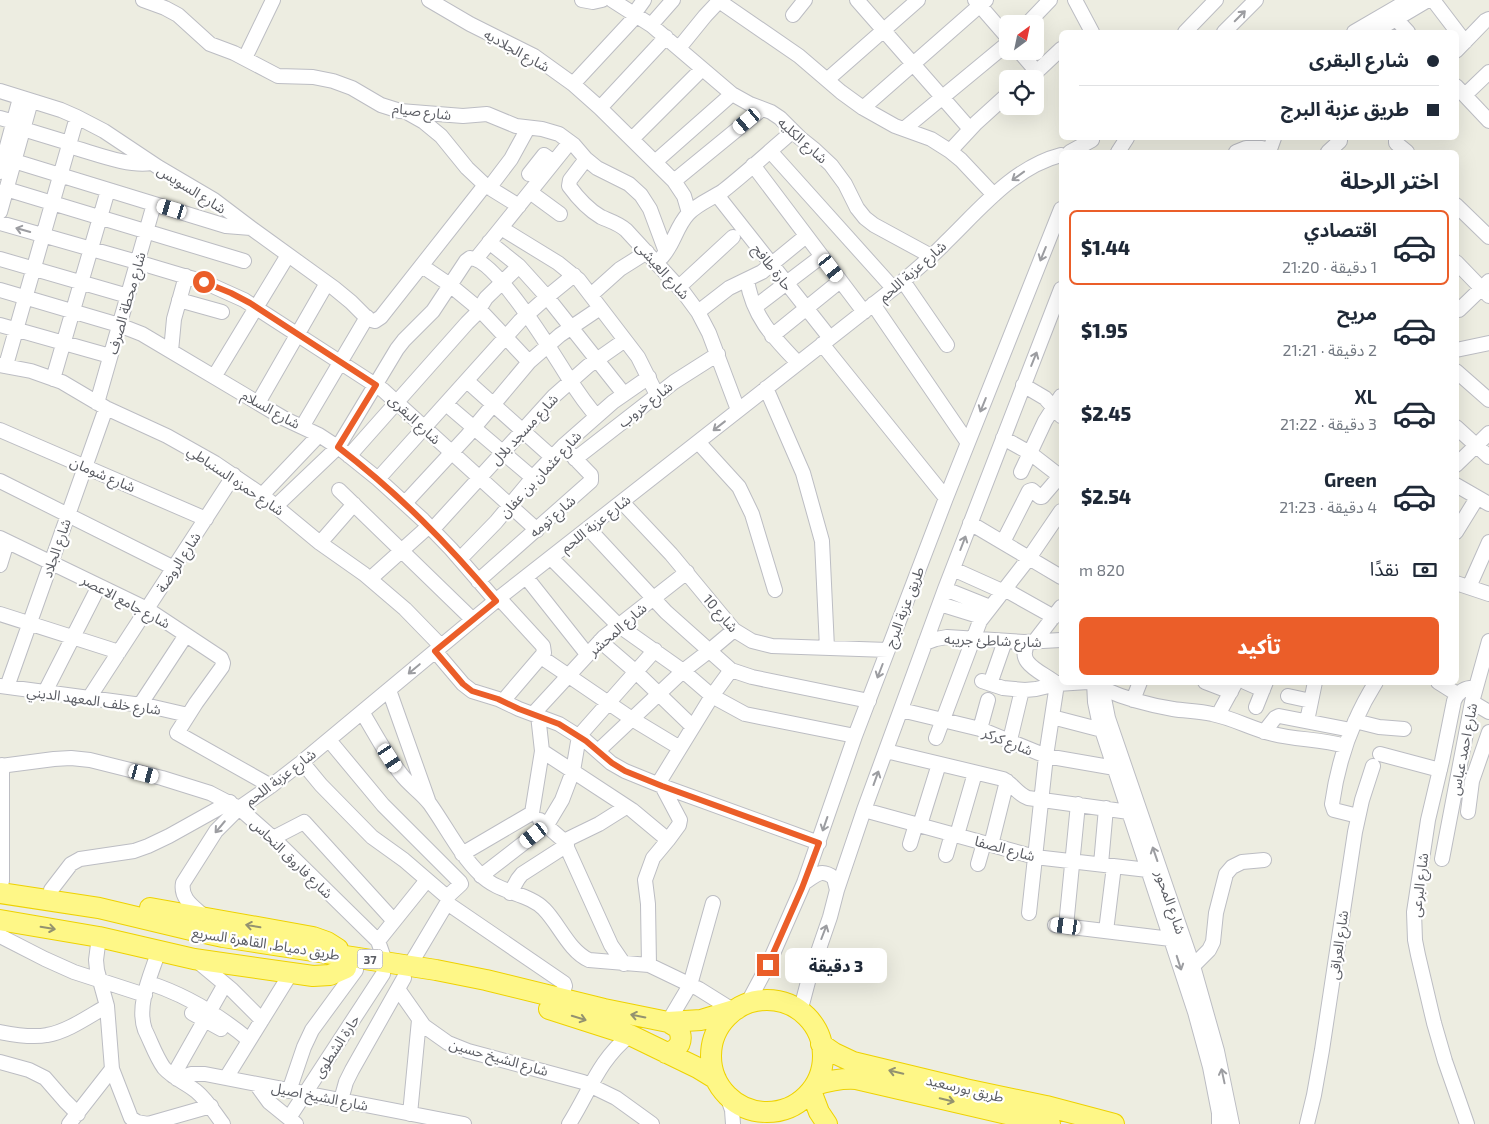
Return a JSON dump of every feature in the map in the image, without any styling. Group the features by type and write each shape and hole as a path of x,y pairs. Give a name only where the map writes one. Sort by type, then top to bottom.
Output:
{"highway":[{"path":"0,920 99,937 194,959 312,976 336,973 350,965 332,945 313,937 51,890 1,885"},
{"name":"طريق دمياط, القاهرة السريع","path":"1,885 207,934 311,951 350,965"},
{"name":"طريق دمياط, القاهرة السريع","path":"0,903 97,918 203,944 384,968 404,977 514,1000 568,1014 630,1035 698,1068 716,1079"},
{"name":"طريق دمياط, القاهرة السريع","path":"404,977 486,980 561,999 668,1022 701,1020 738,1007"},
{"path":"750,1109 766,1112 783,1110 798,1103 813,1088 818,1078 822,1061 821,1044 814,1026 794,1007 762,1000 738,1007 722,1022 713,1040 711,1060 716,1079 727,1096 773,1124"},
{"path":"666,1054 677,1049 681,1039 678,1028 668,1022"},
{"name":"طريق بورسعيد","path":"821,1044 853,1062 965,1089 1046,1117"},
{"name":"طريق بورسعيد","path":"813,1088 835,1080 856,1079 1046,1117 1114,1124"},
{"path":"813,1088 819,1112 827,1124"}],"street":[{"name":"شارع صيام","path":"143,0 162,3 207,42 244,58 278,76 313,77 333,81 352,88 381,105 395,110 466,116 487,114 512,125 551,131 570,142 601,171 629,184 641,195 650,209 666,252"},
{"path":"244,58 273,0"},
{"name":"شارع الجلاديه","path":"429,0 482,31 534,56 573,84 674,181 684,196 689,213"},
{"path":"582,0 593,2 602,0"},
{"name":"شارع الكليه","path":"612,0 636,14 732,94 780,118 831,165 865,218 879,228 931,256"},
{"path":"573,84 636,14 644,0"},
{"path":"651,26 673,0"},
{"path":"793,15 804,0"},
{"path":"857,0 970,129"},
{"path":"828,79 918,0"},
{"path":"1036,15 1050,0"},
{"path":"1187,30 1216,0"},
{"path":"1226,30 1256,0"},
{"path":"1357,30 1409,0"},
{"path":"1377,30 1428,0"},
{"path":"1433,0 1451,30"},
{"path":"679,48 715,2 800,56 841,92 863,108 879,118 931,140 950,151 994,195"},
{"path":"863,108 980,2 999,26"},
{"path":"1080,2 1086,30"},
{"path":"1396,19 1406,30"},
{"path":"1461,46 1489,19"},
{"path":"600,108 666,38"},
{"path":"904,129 999,50"},
{"path":"1038,70 1059,51"},
{"path":"632,139 702,69"},
{"path":"1489,72 1461,90 1489,121"},
{"name":"شارع السويس","path":"0,91 77,117 104,131 151,163 214,200 346,297 367,317"},
{"path":"655,162 732,94"},
{"path":"0,172 12,123 26,99"},
{"path":"950,151 970,129 999,102"},
{"path":"674,181 762,109"},
{"path":"405,111 436,131 467,168 487,186 519,206"},
{"path":"3,365 16,329 77,117"},
{"path":"12,123 69,144 128,162 139,164 151,163"},
{"path":"0,212 14,161 12,123"},
{"path":"302,427 367,317 373,321 380,319 511,159 528,128"},
{"path":"591,295 620,269 666,252 683,220 689,213 697,206 717,195 793,131"},
{"path":"1330,150 1340,140"},
{"path":"1396,140 1396,143 1405,150"},
{"path":"476,259 570,142"},
{"path":"1075,150 1091,144"},
{"path":"1241,150 1256,147 1264,148"},
{"path":"770,151 898,284 947,345"},
{"path":"529,174 544,156 554,162"},
{"name":"شارع عزبة اللحم","path":"207,918 186,898 183,892 184,882 235,805 270,786 302,762 472,620 898,284 931,256 994,195 1037,164 1059,156"},
{"name":"شارع العيشى","path":"586,159 569,182 570,188 596,214 622,226 679,287 698,312 710,333 738,410"},
{"path":"14,161 231,227 251,228"},
{"path":"753,165 840,281 868,308 968,443"},
{"path":"6,190 244,260"},
{"path":"53,378 108,190"},
{"path":"530,192 560,214"},
{"name":"حارة طافح","path":"717,195 806,308 826,341 946,498"},
{"name":"شارع محطة الصرف","path":"102,405 110,356 154,204"},
{"path":"1459,208 1489,238"},
{"name":"طريق عزبة البرج","path":"738,1007 768,965 804,883 855,736 946,498 1059,214"},
{"name":"شارع البقرى","path":"0,223 211,284 256,307 376,385 397,402 536,530"},
{"path":"501,228 558,262 574,275 638,357 657,395"},
{"path":"698,312 725,291 759,275 806,236"},
{"path":"679,287 733,237"},
{"path":"489,242 518,266 547,297 624,394"},
{"path":"214,377 288,255"},
{"path":"755,307 822,256"},
{"path":"0,259 128,296"},
{"path":"276,506 338,447 400,344 429,315 468,259 476,259 492,273 527,314 596,416"},
{"path":"1459,265 1486,288 1459,310"},
{"path":"422,266 479,309 529,362"},
{"path":"349,456 476,314 486,298 518,266"},
{"path":"378,479 527,314 574,275"},
{"path":"171,351 174,324 186,276"},
{"path":"747,280 755,307 764,325 798,364"},
{"path":"772,336 840,281"},
{"path":"258,403 327,283"},
{"name":"شارع السلام","path":"0,290 119,325 142,334 258,403 338,447 378,479 431,528 478,581 543,646 544,653 541,656"},
{"path":"800,1012 808,978 830,917 837,890 864,810 945,589 1059,296"},
{"path":"179,300 222,312"},
{"path":"405,503 474,428 529,362 548,345 600,308"},
{"path":"0,325 110,356"},
{"name":"شارع مسجد بلال","path":"370,579 402,550 431,528 570,380 625,340"},
{"path":"1459,349 1489,343"},
{"name":"شارع خروب","path":"576,459 686,373 718,354"},
{"name":"شارع حمزه السنباطي","path":"3,365 53,378 82,392 102,405 179,442 234,475 276,506 320,543 346,560 405,609 438,648 467,688 559,724 579,736 607,760 620,768 660,785 819,843"},
{"path":"1459,374 1489,400"},
{"name":"شارع عثمان بن عفان","path":"460,559 496,522 563,446 596,416 649,377"},
{"path":"466,381 552,457"},
{"path":"1021,472 1045,421 1059,406 1023,385"},
{"path":"766,388 803,473 822,541 827,648"},
{"path":"446,404 533,478"},
{"name":"شارع الجلاد","path":"4,687 30,623 85,467 102,405"},
{"name":"شارع شومان","path":"0,430 206,519"},
{"path":"1459,430 1489,457"},
{"path":"1459,462 1489,433"},
{"path":"262,495 319,435"},
{"path":"1003,438 1030,453 1059,475"},
{"path":"698,442 739,487 752,514 775,590"},
{"name":"شارع تومه","path":"478,581 591,481 591,475 563,446"},
{"name":"شارع الروضة","path":"89,698 234,475"},
{"path":"1002,542 1028,491 1032,490 1042,497 1059,478"},
{"path":"0,481 174,568"},
{"path":"1459,487 1483,501 1469,512 1459,527"},
{"path":"339,490 472,620"},
{"name":"شارع 10","path":"622,502 687,572 734,630 746,638 765,645 888,650"},
{"path":"320,543 354,504"},
{"path":"1459,506 1469,512"},
{"path":"936,738 973,638 986,612 1029,558 1059,514"},
{"path":"970,524 1059,576"},
{"path":"588,528 652,599 731,670 752,677 869,701"},
{"path":"0,565 4,540"},
{"name":"شارع جامع الاعصر","path":"4,540 147,609 221,658 223,663 177,733 270,786"},
{"path":"1488,545 1462,585 1489,594"},
{"path":"551,558 618,625 683,670 712,696 745,714 855,736"},
{"path":"953,568 982,582 1058,612 1025,652 1027,662 1059,679"},
{"name":"شارع المحشر","path":"536,714 568,675 600,641 687,572"},
{"path":"526,577 588,654"},
{"path":"974,600 982,582"},
{"path":"45,692 99,586"},
{"path":"945,589 974,600 986,612"},
{"path":"940,604 986,612"},
{"path":"0,614 119,652"},
{"path":"598,751 683,670 734,630"},
{"path":"140,705 186,635"},
{"name":"شارع شاطئ جريبه","path":"925,643 942,637 1032,642 1059,640"},
{"path":"600,641 659,693 693,727"},
{"path":"1005,641 986,683 1008,689 1022,690 1059,684"},
{"name":"شارع احمد عباس","path":"1442,859 1472,702 1481,683 1489,644"},
{"path":"481,876 547,825 562,800 573,771 579,736 655,650"},
{"path":"503,701 541,656 632,719 680,748"},
{"path":"649,965 648,904 645,880 652,858 668,840 680,820 660,785 712,696 731,670"},
{"path":"1443,685 1457,694 1466,688 1481,683"},
{"path":"1029,913 1052,717 1065,685"},
{"name":"شارع المحور","path":"1101,685 1095,702 1102,730 1196,1012 1216,1094 1219,1124"},
{"name":"شارع المحور","path":"1101,685 1108,718 1192,966 1220,1061 1232,1124"},
{"path":"1103,685 1133,700 1165,708 1218,715 1264,732 1345,746"},
{"path":"1133,700 1139,685"},
{"path":"1292,738 1311,701 1314,685"},
{"path":"1358,816 1335,810 1332,807 1337,774 1345,746 1353,725 1374,685"},
{"path":"1256,707 1264,686"},
{"name":"شارع خلف المعهد الديني","path":"4,687 140,705 188,714"},
{"path":"1218,715 1234,687"},
{"path":"390,690 429,802 462,854 481,876 491,884 537,903 544,908 583,957 589,960 649,965 738,1007"},
{"path":"1010,740 1022,690"},
{"name":"شارع البرعى","path":"1457,694 1454,700 1428,820 1414,904 1414,922 1418,955 1438,1040 1467,1124"},
{"path":"1288,696 1311,701"},
{"path":"980,729 988,700"},
{"path":"1472,702 1489,712"},
{"name":"شارع كركر","path":"901,710 980,729 1046,756 1115,768"},
{"path":"362,712 401,774 429,802"},
{"path":"532,813 542,751 536,714"},
{"path":"1264,732 1278,716 1302,720 1404,729"},
{"path":"1052,717 1102,730"},
{"path":"1468,812 1472,781 1489,732"},
{"path":"329,740 383,805 461,884 447,900 349,1076 340,1100"},
{"path":"542,751 626,807 668,840"},
{"path":"886,751 1007,782 1021,795 1028,798 1129,812"},
{"name":"شارع فاروق النحاس","path":"1,766 54,758 90,760 181,784 210,793 235,805 273,838 378,941 384,968"},
{"name":"شارع العراقى","path":"1307,1124 1323,1041 1358,816 1376,760 1440,770"},
{"path":"302,762 321,785 372,837 404,860 447,900 564,983 565,986 561,999"},
{"path":"910,844 939,764"},
{"path":"1,766 1,885"},
{"path":"946,855 975,773"},
{"path":"978,864 988,844 1007,782"},
{"path":"1078,804 1072,861 1060,925 1171,939"},
{"path":"51,890 71,864 80,859 134,851 235,805"},
{"path":"510,893 522,874 566,843 626,807"},
{"path":"1106,808 1106,931"},
{"name":"شارع الصفا","path":"864,810 1035,857 1148,870"},
{"path":"462,854 532,813"},
{"path":"532,813 566,843 611,945 624,964"},
{"path":"273,838 304,822 394,921"},
{"path":"1192,966 1209,950 1212,942 1216,913 1226,874 1232,867 1242,862 1264,860"},
{"path":"804,883 818,873 825,872 834,878 837,890"},
{"path":"378,941 427,880"},
{"path":"668,1022 690,985 713,903"},
{"path":"0,936 74,972 99,979 180,995 221,1029"},
{"path":"99,937 96,960 99,979 107,1006 112,1069 131,1118 137,1122 148,1124 210,1106"},
{"path":"159,950 141,1009 142,1023 162,1065 175,1077 196,1091 223,1124"},
{"path":"194,959 225,984 262,1020"},
{"path":"289,1090 312,1030 350,965"},
{"name":"حارة الشطوى","path":"293,1121 305,1093 384,968"},
{"path":"226,1078 291,973"},
{"name":"شارع الشيخ حسين","path":"404,977 419,1020 435,1035 448,1043 592,1085 616,1098 652,1124"},
{"path":"175,1077 225,984"},
{"path":"0,1032 21,1036 48,1035 70,1027 107,1006"},
{"path":"192,1013 207,1016 230,1025 250,1040"},
{"path":"410,1114 419,1020"},
{"path":"569,1124 605,1060 630,1035"},
{"path":"0,1062 29,1070 45,1078 65,1102 75,1120 112,1069"},
{"name":"شارع الشيخ اصيل","path":"175,1077 196,1073 410,1114 429,1121 464,1124"},
{"path":"256,1084 269,1102 293,1121"},
{"path":"727,1096 732,1110 733,1124"}],"route":[{"path":"204,282 250,303 376,385 338,447 378,479 423,520 496,601 435,651 467,688 559,724 586,741 612,763 625,771 819,843 802,888 768,965"}]}
